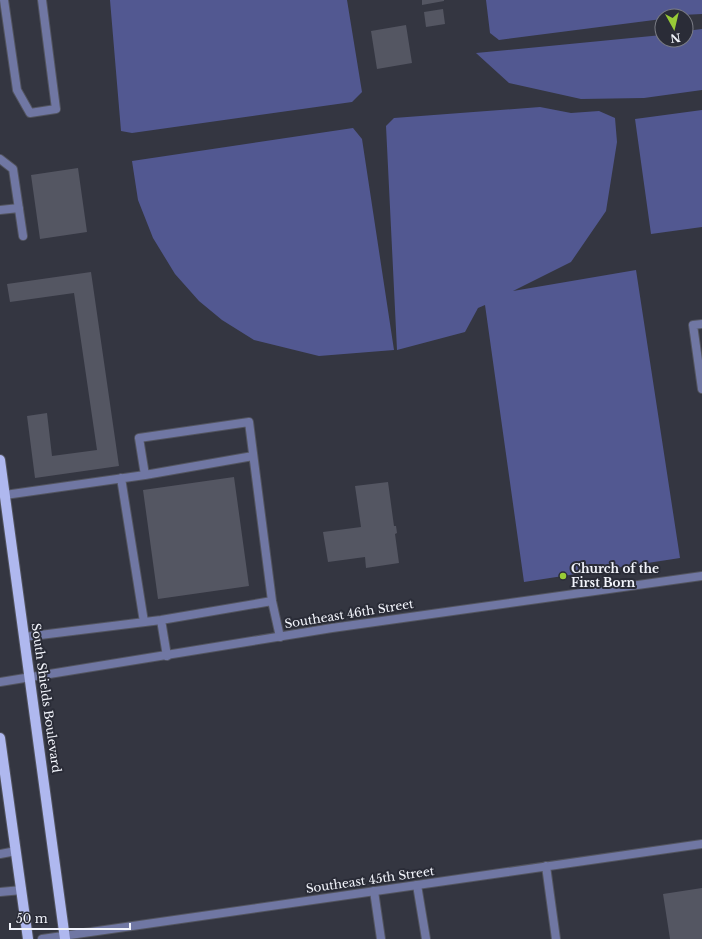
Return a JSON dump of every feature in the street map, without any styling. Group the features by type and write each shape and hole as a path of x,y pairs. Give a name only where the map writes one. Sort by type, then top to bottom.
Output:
{"main road":[{"name":"South Shields Boulevard","path":"0,460 65,937"},
{"path":"0,738 28,939"}],"street":[{"path":"4,0 17,90 30,113 56,109 42,0"},
{"path":"0,159 13,168 23,236"},
{"path":"0,210 19,208"},
{"path":"702,324 693,325 702,389"},
{"path":"145,475 139,438 249,422 272,601 280,637"},
{"path":"5,495 145,475 254,456"},
{"path":"121,478 144,622"},
{"name":"Southeast 46th Street","path":"0,682 443,612 702,576"},
{"path":"24,637 161,620 272,601"},
{"path":"161,620 166,656"},
{"name":"Southeast 45th Street","path":"42,939 65,937 702,844"},
{"path":"0,854 16,851"},
{"path":"546,866 556,939"},
{"path":"417,885 426,939"},
{"path":"0,892 22,890"},
{"path":"374,891 381,939"}],"shaded area":[{"path":"110,0 347,0 362,92 352,102 132,133 121,131"},
{"path":"486,0 702,0 702,14 694,14 694,8 654,8 654,20 499,40 490,33"},
{"path":"702,29 702,90 644,98 581,99 509,83 476,53 654,36 654,48 694,48 694,30"},
{"path":"540,107 571,113 599,111 615,118 617,142 606,211 571,262 513,291 636,270 680,558 524,582 485,305 478,308 465,332 397,350 386,126 394,118"},
{"path":"702,110 702,227 651,234 635,119"},
{"path":"353,128 362,139 394,350 319,356 254,340 222,320 199,301 175,274 153,238 138,200 132,161"}],"building":[{"path":"422,0 444,0 444,1 422,5"},
{"path":"443,9 445,24 426,27 424,12"},
{"path":"406,25 412,63 377,69 371,31"},
{"path":"78,168 87,232 40,239 31,175"},
{"path":"91,272 119,466 35,478 27,416 47,413 52,456 97,450 74,293 10,302 7,284"},
{"path":"234,477 249,586 158,599 143,490"},
{"path":"388,482 394,526 396,526 397,533 395,534 399,563 366,568 365,557 328,562 323,532 361,527 355,486"},
{"path":"702,888 702,939 670,939 663,894"}],"place":[{"name":"Church of the First Born","path":"563,576"}]}
